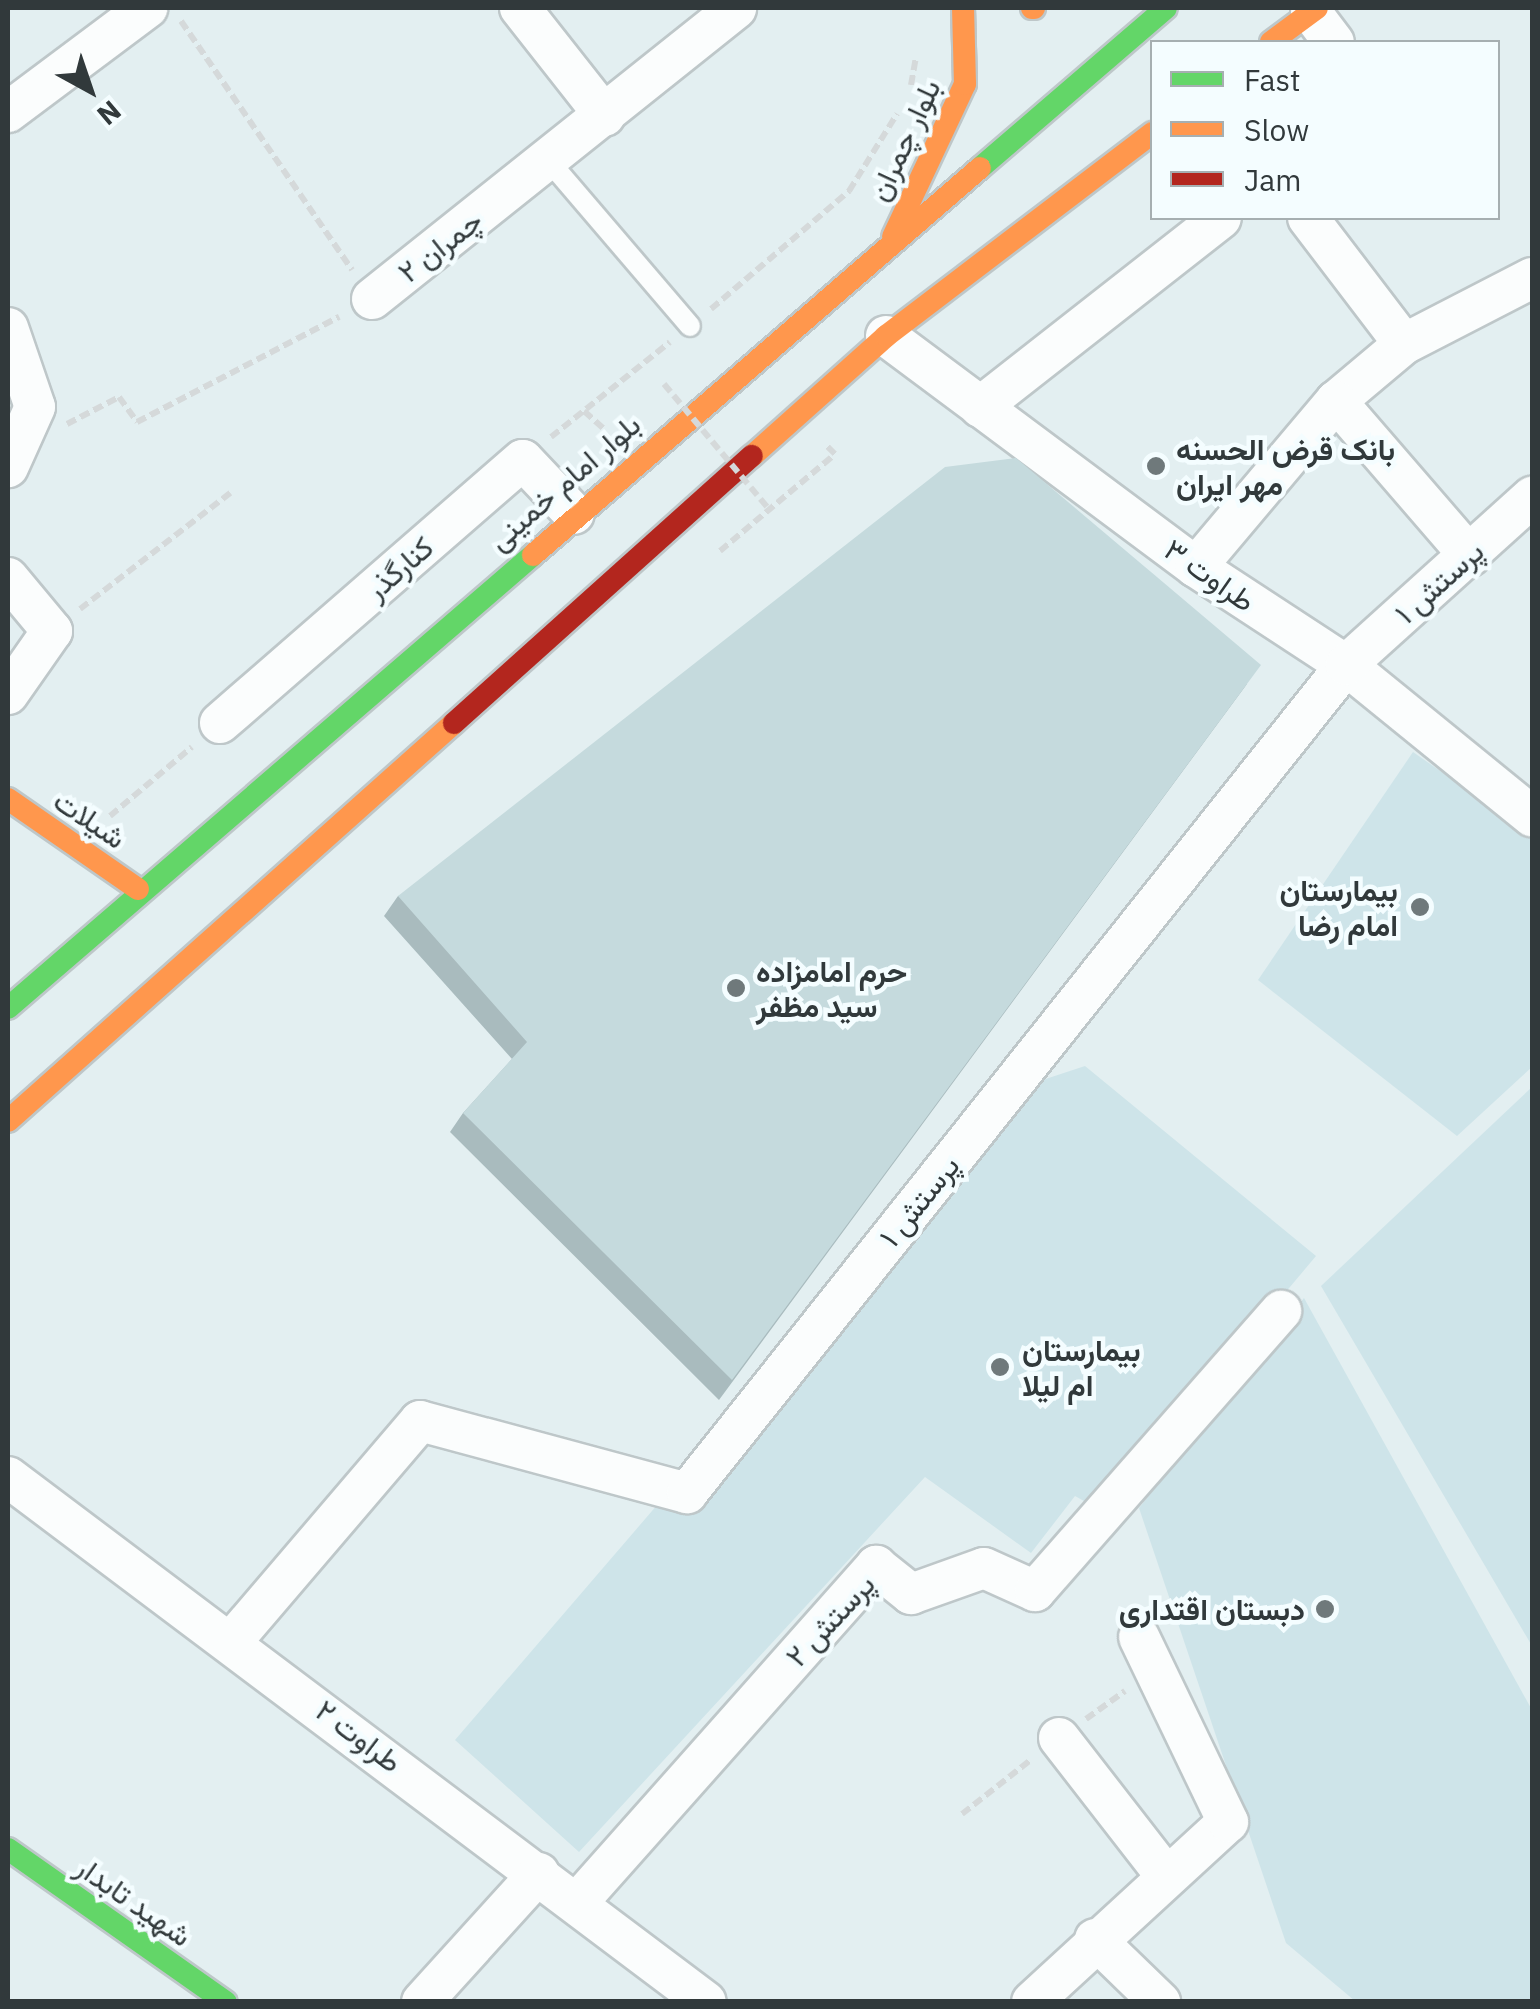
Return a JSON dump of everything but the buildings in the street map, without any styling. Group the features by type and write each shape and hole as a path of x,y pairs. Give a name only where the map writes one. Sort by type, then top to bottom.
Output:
{"main road":[{"name":"بلوار چمران","path":"893,237 964,84 963,8"},
{"name":"بلوار امام خمینی","path":"8,1008 138,889 893,237 1166,8"},
{"path":"1277,40 1321,21"},
{"path":"8,1121 886,336 1150,135"},
{"name":"شیلات","path":"8,799 138,889"},
{"name":"شهید تابدار","path":"8,1849 226,2002"}],"street":[{"path":"8,112 147,8"},
{"path":"520,8 605,116"},
{"name":"چمران ۲","path":"372,300 736,8"},
{"path":"980,407 1218,220"},
{"path":"1310,220 1404,344"},
{"path":"1196,568 1336,401 1404,344 1532,278"},
{"path":"8,328 35,407 12,458"},
{"name":"طراوت ۳","path":"886,336 1196,568 1346,665 1532,816"},
{"path":"1336,401 1470,556"},
{"path":"523,460 574,514"},
{"name":"کنارگذر","path":"220,723 523,460"},
{"name":"پرستش ۱","path":"233,1640 420,1421 687,1493 1346,665 1531,501"},
{"path":"8,578 52,631 8,694"},
{"name":"پرستش ۲","path":"577,1903 876,1566 911,1594 984,1568 1036,1591 1281,1311"},
{"name":"طراوت ۲","path":"8,1477 233,1640 706,2002"},
{"path":"1032,2002 1164,1872 1228,1822 1139,1637"},
{"path":"1058,1738 1164,1872"},
{"path":"422,2002 538,1873"},
{"path":"1095,1939 1160,2002"}],"lane":[{"path":"549,161 690,326"}],"path":[{"name":"چمران ۲","path":"172,8 372,300"},
{"path":"523,460 849,191 908,96 920,43"},
{"path":"12,458 119,397 137,422 372,300"},
{"path":"664,384 770,509"},
{"path":"584,411 606,432"},
{"path":"710,560 835,454"},
{"path":"52,631 230,492"},
{"path":"74,846 220,723"}],"shaded area":[{"name":"بیمارستان امام رضا","path":"1413,752 1532,835 1532,1067 1457,1136 1258,980"},
{"name":"بیمارستان ام لیلا","path":"1085,1066 1316,1256 1102,1511 1075,1496 1031,1553 925,1477 579,1852 455,1740 1015,1089"},
{"path":"1532,1087 1532,1646 1321,1286"},
{"name":"دبستان اقتداری","path":"1304,1298 1532,1710 1532,2001 1355,2001 1286,1943 1139,1508"}],"traffic: fast":[{"path":"980,168 1166,8"},
{"path":"8,1008 533,555"},
{"path":"8,1849 226,2002"}],"traffic: slow":[{"path":"893,237 965,84 963,8"},
{"path":"1274,40 1317,8"},
{"path":"752,456 886,336 1150,135"},
{"path":"533,555 980,168"},
{"path":"8,1121 454,723"},
{"path":"8,799 138,889"}],"traffic: jam":[{"path":"454,723 752,456"}],"place":[{"name":"بانک قرض الحسنه مهر ایران","path":"1156,466"},
{"name":"بیمارستان امام رضا","path":"1420,907"},
{"name":"حرم امامزاده سید مظفر","path":"736,988"},
{"name":"بیمارستان ام لیلا","path":"1000,1367"},
{"name":"دبستان اقتداری","path":"1325,1609"}]}
